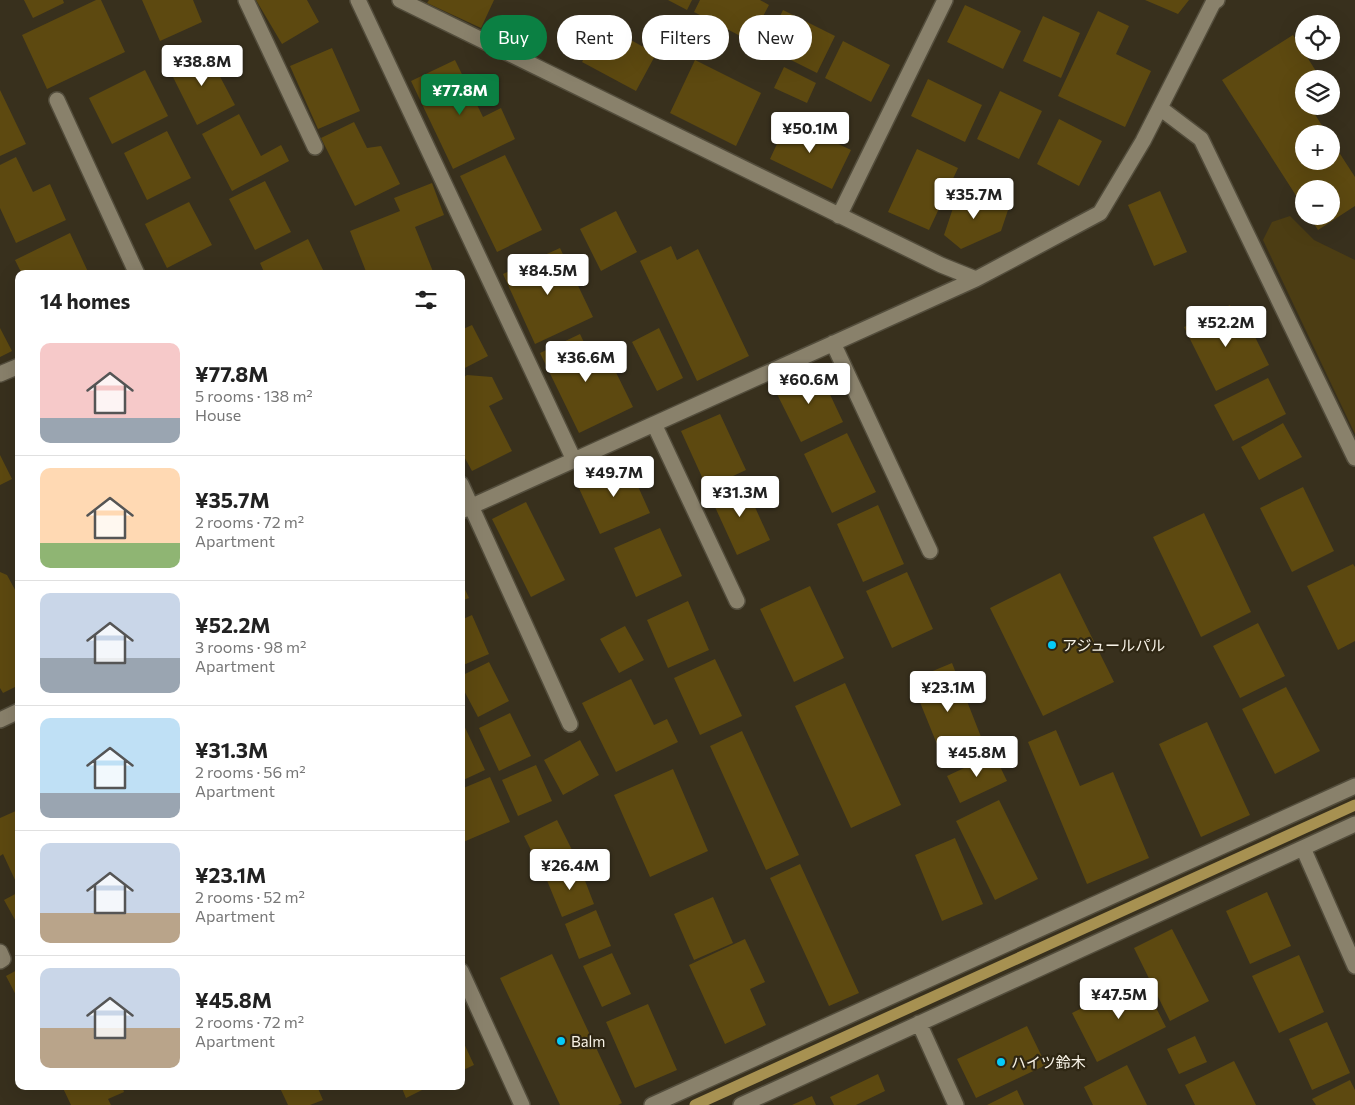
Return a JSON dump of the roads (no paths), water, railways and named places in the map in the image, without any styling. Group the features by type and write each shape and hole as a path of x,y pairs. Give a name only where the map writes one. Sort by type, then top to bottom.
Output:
{"street":[{"path":"246,0 315,147"},
{"path":"358,0 574,460"},
{"path":"400,0 839,216 941,265 976,279"},
{"path":"839,216 945,0"},
{"path":"570,724 466,509 976,279 1100,213 1143,140 1213,3 1217,0"},
{"path":"56,100 135,270"},
{"path":"1160,108 1202,139 1355,458"},
{"path":"833,343 930,551"},
{"path":"0,374 15,368"},
{"path":"654,424 737,601"},
{"path":"0,720 15,713"},
{"path":"652,1105 1355,786"},
{"path":"741,1105 1355,824"},
{"path":"1303,848 1355,966"},
{"path":"0,952 3,959 0,961"},
{"path":"465,980 522,1105"},
{"path":"919,1024 956,1105"}],"waterway":[{"path":"695,1105 1355,805"}],"place":[{"name":"アジュールパル","path":"1052,645"},
{"name":"Balm","path":"561,1041"},
{"name":"ハイツ鈴木","path":"1001,1062"}]}
